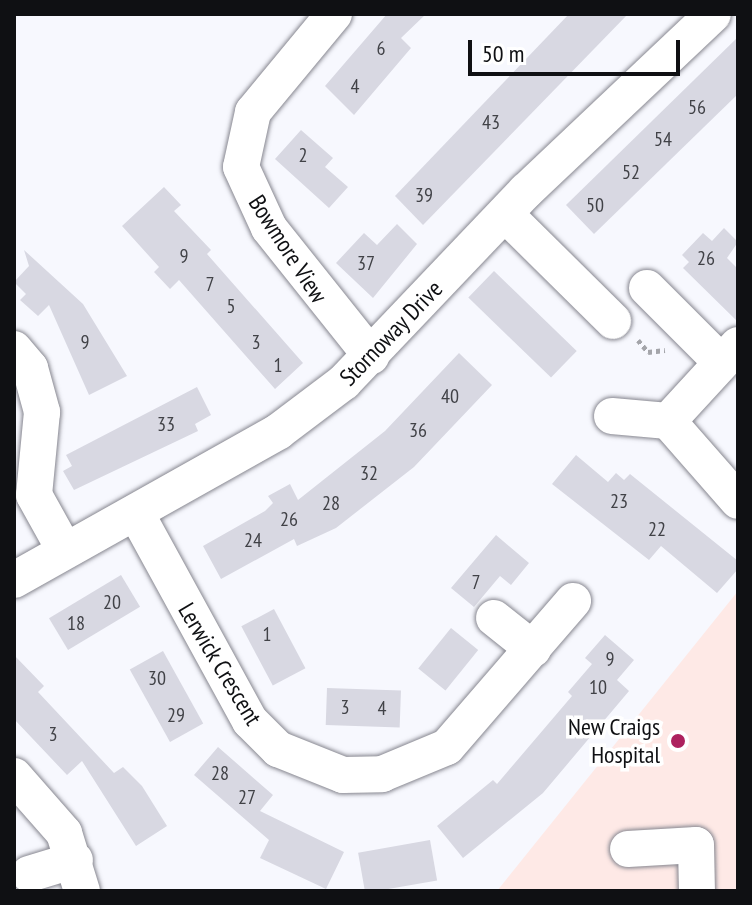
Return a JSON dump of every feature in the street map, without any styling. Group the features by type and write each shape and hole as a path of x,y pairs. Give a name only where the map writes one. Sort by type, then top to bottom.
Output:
{"street":[{"name":"Bowmore View","path":"334,14 253,112 241,167 269,228 371,356"},
{"name":"Stornoway Drive","path":"14,580 64,549 136,513 279,431 371,356 505,214 713,14"},
{"path":"505,214 613,321"},
{"path":"647,288 730,354 668,421"},
{"path":"14,349 30,368 42,412 23,472 64,549"},
{"path":"612,416 668,421 738,501"},
{"name":"Lerwick Crescent","path":"136,513 250,721 308,764 343,775 419,763 447,747 573,601"},
{"path":"494,618 533,649"},
{"path":"14,776 64,833 78,876 29,874"},
{"path":"628,849 696,845 697,891"}],"shaded area":[{"name":"New Craigs Hospital","path":"738,591 738,891 497,891"}],"building":[{"path":"387,14 426,14 401,38 411,48 354,115 325,86"},
{"path":"569,14 628,14 423,225 395,196"},
{"path":"738,37 738,94 594,234 566,205"},
{"path":"301,130 333,158 325,167 348,187 329,208 275,159"},
{"path":"164,187 181,205 174,211 211,250 207,254 303,363 275,389 179,280 170,289 154,272 159,267 122,226"},
{"path":"397,224 417,244 373,298 336,263 364,233 377,245"},
{"path":"724,228 738,242 727,258 738,269 738,322 683,268 689,262 682,255 703,233 712,241"},
{"path":"24,250 83,304 127,376 89,395 49,305 38,316 20,300 26,294 14,282 29,266"},
{"path":"494,271 577,351 551,378 468,298"},
{"path":"459,353 492,385 414,467 336,528 297,546 294,539 221,579 203,546 265,511 273,503 268,496 290,484 298,500 385,431"},
{"path":"197,387 211,415 195,424 198,431 74,490 63,471 72,466 66,455"},
{"path":"576,455 608,482 616,473 624,480 630,474 738,561 738,569 717,593 661,546 649,560 552,484"},
{"path":"496,535 529,563 511,585 500,576 474,607 451,588"},
{"path":"121,575 140,607 68,650 49,618"},
{"path":"274,609 305,668 273,686 241,626"},
{"path":"451,628 478,650 445,690 418,668"},
{"path":"605,635 634,660 617,680 629,691 543,793 463,858 437,826 493,780 497,784 572,696 568,692 592,664 585,658"},
{"path":"163,651 203,724 170,742 130,669"},
{"path":"14,655 44,686 38,692 114,773 123,767 142,786 167,826 136,846 82,761 67,775 14,719"},
{"path":"327,688 401,691 400,728 326,725"},
{"path":"218,747 273,795 260,811 344,852 326,889 260,858 269,840 194,775"},
{"path":"430,840 437,880 365,891 358,853"}],"place":[{"name":"New Craigs Hospital","path":"678,741"}]}
